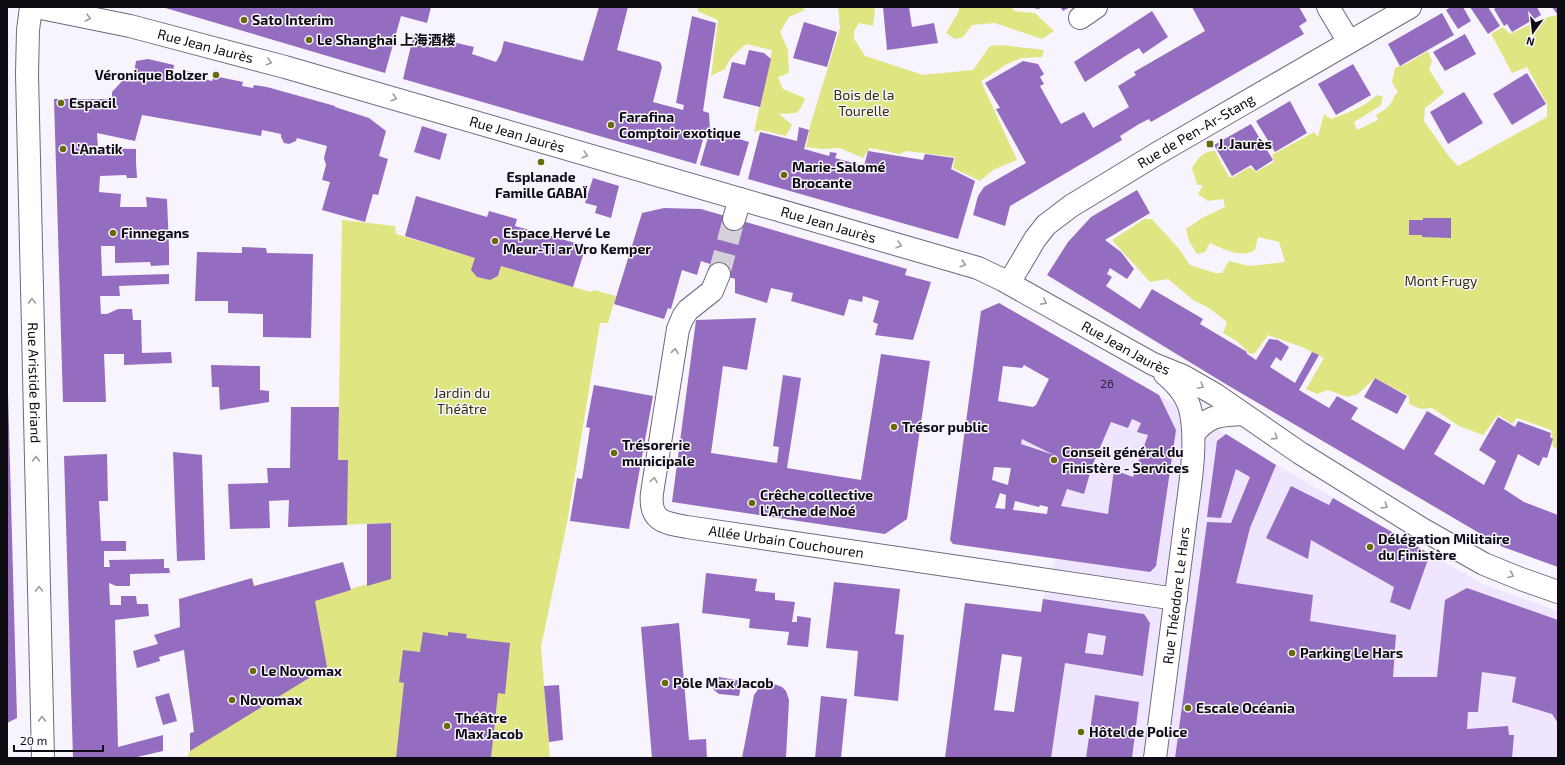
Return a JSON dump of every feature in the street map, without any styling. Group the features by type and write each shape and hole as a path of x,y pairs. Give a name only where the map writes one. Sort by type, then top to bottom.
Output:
{"street":[{"name":"Rue Aristide Briand","path":"31,7 28,30 27,74 43,758"},
{"name":"Rue Jean Jaurès","path":"36,7 61,9 285,67 737,209 958,262 992,274 1153,364 1183,376 1216,395 1300,453 1422,529 1467,555 1496,569 1558,592"},
{"path":"1328,7 1349,42"},
{"name":"Rue de Pen-Ar-Stang","path":"1009,283 1035,239 1046,225 1071,206 1158,153 1410,7"},
{"name":"Allée Urbain Couchouren","path":"719,274 712,290 688,310 678,329 652,493 652,508 657,517 674,525 1176,599"},
{"name":"Rue Théodore Le Hars","path":"1153,364 1172,380 1186,397 1191,412 1194,433 1190,482 1176,599 1155,758"},
{"path":"1194,433 1202,424 1213,418 1243,414"}],"shaded area":[{"path":"1067,342 1483,584 1558,611 1558,758 1023,758 1043,599 1056,558 1060,510 1040,505 1007,488 1010,471 1036,405"}],"green space":[{"name":"Bois de la Tourelle","path":"698,7 803,7 805,10 789,17 780,32 788,50 789,73 778,77 783,89 805,98 799,111 789,114 779,114 792,125 786,136 761,130 754,132 772,50 746,44 730,59 725,69 711,76 718,20 697,11"},
{"name":"Bois de la Tourelle","path":"838,7 873,7 875,10 873,26 859,23 854,31 854,39 865,56 923,75 973,70 990,46 1002,45 1044,50 1042,57 1021,58 1007,64 981,81 1017,160 993,170 980,181 953,168 955,157 906,151 900,154 870,148 863,158 840,148 822,149 806,147 810,126 840,28"},
{"path":"959,7 1012,7 1014,11 1035,13 1054,31 1042,39 995,23 972,25 963,37 955,39 946,33 959,11"},
{"name":"Mont Frugy","path":"1558,15 1558,450 1553,447 1551,430 1517,418 1512,424 1498,415 1483,435 1459,426 1432,408 1421,409 1409,404 1409,396 1375,378 1358,394 1347,397 1328,390 1317,394 1306,389 1324,358 1302,347 1268,335 1255,353 1250,354 1237,341 1223,333 1227,322 1209,308 1193,300 1168,279 1150,282 1112,240 1144,219 1152,219 1180,250 1190,265 1215,273 1222,273 1229,261 1249,266 1285,262 1279,242 1258,237 1255,250 1250,253 1244,254 1232,252 1210,243 1205,252 1197,254 1189,241 1186,229 1202,218 1225,207 1223,199 1208,201 1198,194 1203,185 1197,185 1192,168 1201,156 1207,152 1215,151 1229,177 1233,177 1250,167 1256,172 1274,162 1272,155 1314,132 1318,137 1324,114 1331,119 1361,107 1377,95 1383,97 1380,106 1354,122 1357,130 1378,120 1376,115 1389,106 1398,92 1392,82 1395,68 1406,64 1428,51 1432,61 1429,69 1444,93 1425,108 1424,121 1448,155 1458,166 1547,117 1547,104 1527,67 1512,73 1491,34 1503,27 1510,34 1543,18"},
{"name":"Jardin du Théâtre","path":"342,220 395,226 396,234 475,258 477,277 490,280 498,276 501,266 591,292 594,290 616,296 608,323 600,323 567,523 541,647 550,758 187,758 190,751 190,733 194,732 184,650 310,600 390,578 391,523 337,525"}],"building":[{"path":"162,7 431,7 427,23 401,16 385,73"},
{"path":"599,7 628,7 617,50 660,62 662,67 653,102 683,110 684,105 676,103 692,16 716,23 703,111 709,113 710,130 706,129 696,164 403,79 414,33 474,47 472,54 496,62 501,53 504,41 583,61"},
{"path":"883,7 909,7 912,27 934,23 938,43 887,50"},
{"path":"1030,7 1043,7 1038,9"},
{"path":"1060,7 1070,7 1063,11"},
{"path":"1192,7 1299,7 1307,21 1299,26 1304,34 1151,122 1149,119 1139,124 1120,136 1122,140 1010,206 1005,226 973,215 978,196 984,187 1026,163 996,109 1000,108 985,83 1023,61 1038,64 1044,74 1040,77 1044,84 1040,86 1061,124 1084,112 1093,128 1129,107 1118,86 1136,75 1134,72 1205,31"},
{"path":"1451,7 1463,7 1471,21 1458,29 1446,10"},
{"path":"1470,7 1488,7 1500,26 1488,34"},
{"path":"1497,7 1537,7 1541,15 1512,32 1507,24 1504,26 1494,9"},
{"path":"1552,7 1558,7 1557,14"},
{"path":"1152,11 1168,37 1143,54 1139,48 1085,82 1074,62"},
{"path":"1442,13 1454,35 1400,66 1388,44"},
{"path":"804,22 837,32 827,67 793,58"},
{"path":"1465,34 1476,54 1445,71 1433,52"},
{"path":"749,50 764,53 771,59 760,107 723,98 732,62 745,65"},
{"path":"148,59 174,65 173,72 185,74 186,71 200,73 200,78 212,81 214,76 243,82 242,86 253,88 254,85 267,87 335,106 369,118 386,131 379,156 388,159 378,195 373,194 365,222 322,210 330,182 322,180 326,165 324,158 327,146 297,138 296,141 289,144 284,143 281,134 262,130 261,136 142,115 135,141 97,133 98,148 136,149 137,178 127,178 126,175 100,176 99,192 121,194 120,207 147,207 146,197 167,199 169,248 169,265 151,266 150,262 115,263 115,246 101,246 102,276 169,274 169,284 119,286 120,296 100,296 101,314 107,314 118,309 132,309 133,320 141,320 142,353 171,352 172,363 124,365 124,354 104,354 106,402 63,402 54,99 112,99 112,92 125,78 133,79 136,61"},
{"path":"1353,64 1371,95 1336,115 1318,84"},
{"path":"1527,73 1546,104 1512,125 1493,94"},
{"path":"1464,92 1483,123 1448,144 1430,112"},
{"path":"1290,101 1307,133 1275,152 1256,121"},
{"path":"1251,124 1273,160 1256,171 1251,165 1232,176 1214,145"},
{"path":"422,126 447,134 440,160 414,152"},
{"path":"799,127 809,130 804,149 829,156 830,152 837,153 835,158 864,166 868,151 923,160 925,154 954,158 951,169 975,181 958,239 748,179 760,132 797,141"},
{"path":"710,130 749,142 739,176 700,165"},
{"path":"593,178 619,186 611,218 595,213 597,206 585,203"},
{"path":"1137,190 1150,213 1105,240 1121,252 1134,269 1127,279 1110,268 1107,274 1112,277 1106,286 1140,309 1152,289 1203,319 1200,324 1247,352 1246,353 1256,360 1269,339 1278,340 1289,347 1281,361 1276,357 1270,367 1295,383 1312,352 1319,355 1299,390 1329,408 1337,396 1358,408 1351,419 1404,450 1427,411 1451,425 1434,454 1484,485 1496,461 1479,450 1498,417 1515,427 1518,421 1551,433 1550,437 1553,439 1547,458 1543,457 1539,466 1518,454 1504,489 1524,502 1558,515 1558,567 1503,547 1224,383 1047,275 1068,242 1091,217"},
{"name":"Espace Hervé Le Meur-Ti ar Vro Kemper","path":"416,196 487,217 489,211 517,219 515,226 586,246 573,287 501,266 498,276 490,280 477,277 471,270 475,258 405,236"},
{"path":"664,208 701,209 907,269 905,275 931,282 913,340 875,335 878,324 873,322 879,301 863,296 862,302 849,299 844,316 791,301 793,293 771,288 767,303 735,293 735,279 708,270 710,264 701,261 697,275 682,270 671,309 668,308 664,319 614,304 642,213"},
{"path":"1423,218 1451,218 1451,238 1409,235 1409,220 1423,220"},
{"path":"242,247 266,248 267,253 313,254 311,338 263,337 263,314 228,313 228,301 195,301 197,252 242,253"},
{"path":"999,303 1159,395 1176,430 1156,566 1150,572 953,544 950,540 981,311","holes":["1024,365 1049,379 1036,405 1033,407 998,401 1003,366 1022,368","1132,419 1141,423 1137,432 1148,435 1133,477 1114,470 1108,514 1061,506 1067,489 1084,494 1092,466 1111,422 1128,428","1022,439 1054,455 1021,444","994,467 1011,468 1008,485 992,480","1000,493 1006,495 1005,509 995,508","1015,501 1039,507 1040,505 1048,507 1047,514 1013,510"]},
{"path":"756,318 747,370 723,366 711,453 777,463 779,447 773,446 783,375 801,378 787,468 861,480 881,354 930,361 907,519 885,534 672,502 696,320"},
{"path":"211,365 260,366 260,390 269,391 269,402 220,410 219,387 212,387"},
{"path":"1375,378 1407,396 1397,414 1364,397"},
{"name":"Trésorerie municipale","path":"594,385 653,396 629,529 570,521 577,478 582,479 590,428 586,427"},
{"path":"7,392 17,718 7,723"},
{"path":"291,407 339,407 338,460 348,460 347,525 288,527 289,500 269,501 270,528 230,529 228,484 268,483 267,468 290,468"},
{"path":"1226,434 1276,465 1250,528 1236,583 1313,595 1310,621 1396,635 1393,677 1437,677 1445,600 1467,588 1558,620 1558,723 1552,714 1512,702 1516,677 1482,672 1478,712 1468,712 1467,729 1508,726 1509,735 1514,735 1512,758 1175,758 1207,522 1231,523 1250,477 1236,469 1221,518 1207,517 1217,441"},
{"path":"173,452 202,455 205,560 177,561"},
{"path":"107,454 108,501 99,501 101,541 126,541 126,551 104,551 104,567 110,567 109,560 164,559 164,568 169,568 170,573 130,574 130,586 116,586 109,583 110,605 121,605 121,596 136,596 137,604 148,604 149,616 115,620 118,747 163,735 163,751 133,758 73,758 64,456"},
{"name":"Délégation Militaire du Finistère","path":"1291,486 1329,505 1333,498 1430,554 1410,610 1390,602 1394,587 1311,540 1308,559 1266,538"},
{"path":"391,523 391,579 367,586 367,524"},
{"name":"Novomax","path":"343,562 351,590 315,601 327,667 190,751 190,733 194,732 184,650 159,657 160,661 137,668 133,651 158,644 154,635 180,627 179,599 252,578 254,586"},
{"path":"706,573 757,579 755,591 775,593 775,600 795,602 792,622 797,622 797,616 811,618 808,647 787,645 789,632 749,628 750,619 702,613"},
{"path":"834,582 900,589 895,634 904,635 898,701 854,696 858,651 826,648"},
{"path":"1043,599 1144,614 1150,623 1143,676 1065,663 1051,758 945,758 965,603 1041,612","holes":["1088,633 1106,636 1103,655 1085,653","1002,654 1022,657 1014,712 994,710"]},
{"name":"Pôle Max Jacob","path":"679,623 689,740 706,739 707,758 652,758 641,627"},
{"name":"Théâtre Max Jacob","path":"423,632 448,636 448,632 467,634 466,638 510,643 505,694 498,693 491,758 396,758 404,683 399,682 403,650 420,652"},
{"path":"719,677 742,681 739,696 719,694 715,691 713,688 714,682"},
{"path":"774,684 782,687 786,691 789,700 786,758 742,758 754,695 759,688"},
{"path":"559,685 563,740 549,742 544,686"},
{"path":"169,693 177,721 163,725 155,697"},
{"path":"1095,695 1139,702 1132,758 1086,758"},
{"path":"821,696 847,699 841,758 815,758"}],"tunnel":[{"path":"719,274 734,219"}],"place":[{"name":"Sato Interim","path":"244,20"},
{"name":"Le Shanghai 上海酒楼","path":"309,40"},
{"name":"Véronique Bolzer","path":"216,75"},
{"name":"Espacil","path":"61,103"},
{"name":"Farafina Comptoir exotique","path":"611,125"},
{"name":"J. Jaurès","path":"1210,144"},
{"name":"L'Anatik","path":"63,149"},
{"name":"Esplanade Famille GABAÏ","path":"541,162"},
{"name":"Marie-Salomé Brocante","path":"784,175"},
{"name":"Finnegans","path":"113,233"},
{"name":"Espace Hervé Le Meur-Ti ar Vro Kemper","path":"495,241"},
{"name":"Trésor public","path":"894,427"},
{"name":"Trésorerie municipale","path":"614,453"},
{"name":"Conseil général du Finistère - Services","path":"1054,460"},
{"name":"Crêche collective L'Arche de Noé","path":"752,503"},
{"name":"Délégation Militaire du Finistère","path":"1370,547"},
{"name":"Parking Le Hars","path":"1292,653"},
{"name":"Le Novomax","path":"253,671"},
{"name":"Pôle Max Jacob","path":"665,683"},
{"name":"Novomax","path":"232,700"},
{"name":"Escale Océania","path":"1188,708"},
{"name":"Théâtre Max Jacob","path":"447,726"},
{"name":"Hôtel de Police","path":"1081,732"}]}
